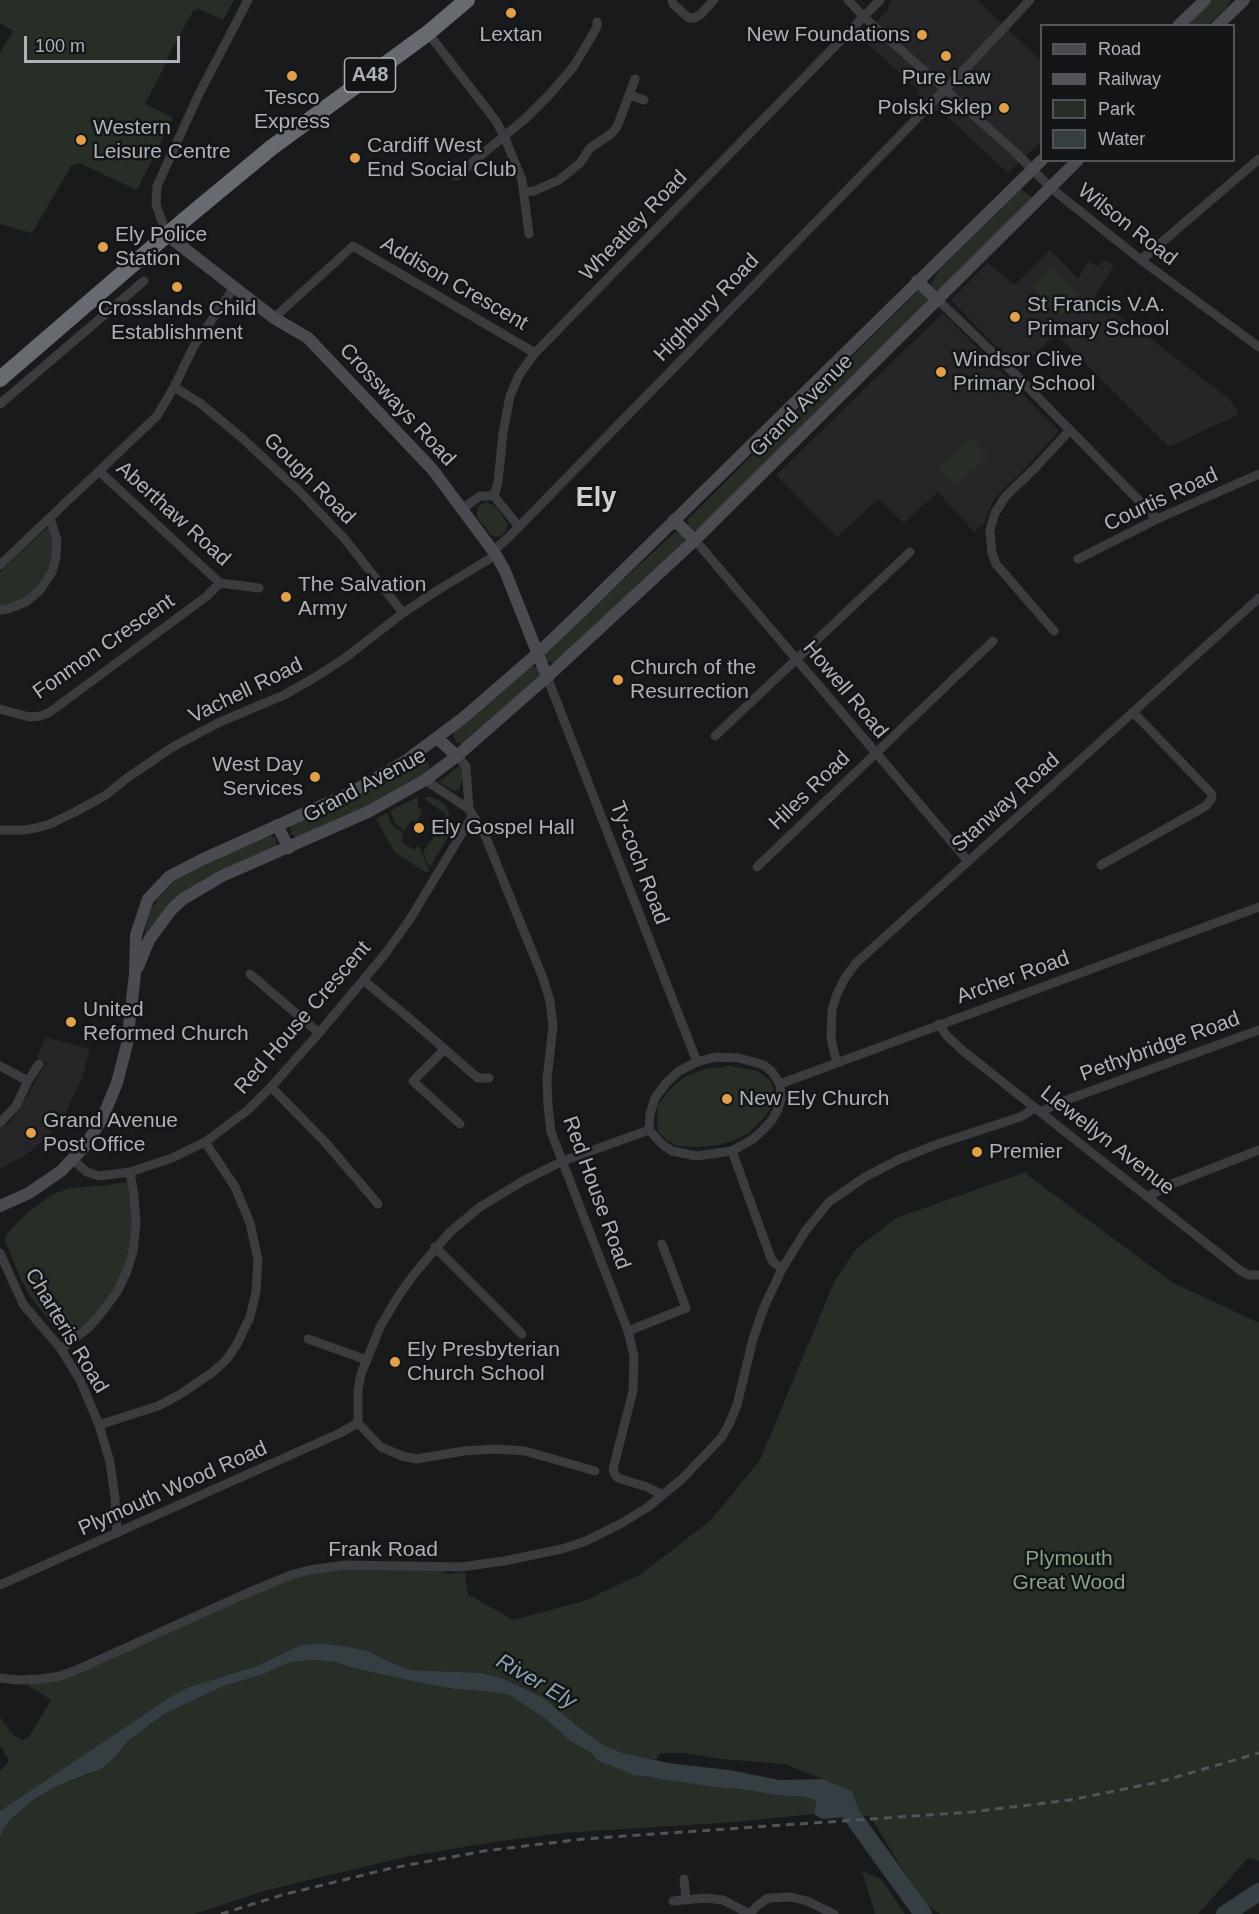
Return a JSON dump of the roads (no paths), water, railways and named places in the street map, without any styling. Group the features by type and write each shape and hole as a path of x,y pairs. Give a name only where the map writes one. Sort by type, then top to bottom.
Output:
{"highway":[{"name":"A48","path":"0,379 271,148 428,33 467,0"}],"street":[{"path":"167,235 156,205 158,186 198,96 248,0"},
{"path":"672,0 673,4 689,18 694,18 714,0"},
{"name":"Wilson Road","path":"848,0 1051,188 1141,260 1259,347"},
{"name":"Wheatley Road","path":"494,496 498,482 502,433 510,396 519,375 535,352 880,0"},
{"name":"Highbury Road","path":"495,553 1030,0"},
{"path":"1180,24 1205,0"},
{"path":"1220,24 1243,1"},
{"path":"456,176 526,118 574,66 597,27 597,22"},
{"path":"428,33 496,122 504,136 522,180 529,234"},
{"path":"524,192 534,191 559,180 580,163 590,148 611,134 617,127 635,79"},
{"path":"630,94 644,100"},
{"path":"1141,260 1259,159"},
{"name":"Grand Avenue","path":"0,1206 40,1186 73,1160 98,1126 123,1064 130,1027 136,935 147,899 170,876 352,792 404,762 437,738 538,653 1040,161"},
{"name":"Grand Avenue","path":"135,974 149,940 163,919 183,899 222,876 368,812 425,780 457,756 547,677 694,540 1076,162"},
{"name":"Crossways Road","path":"167,235 274,318 308,338 433,470 495,553 505,571 538,653"},
{"name":"Addison Crescent","path":"274,318 352,246 535,352"},
{"path":"0,404 144,280"},
{"path":"917,282 1018,377 1157,519"},
{"path":"109,285 121,300"},
{"path":"0,565 156,416 174,387 194,346 234,286"},
{"name":"Gough Road","path":"174,387 187,393 225,424 299,491 344,538 403,613"},
{"path":"1054,631 996,564 992,553 990,530 995,513 1005,497 1069,430"},
{"name":"Aberthaw Road","path":"99,471 220,583 259,588"},
{"name":"Courtis Road","path":"1078,558 1157,519 1259,474"},
{"path":"462,509 480,496 494,496 519,527"},
{"path":"0,610 26,602 40,590 52,572 57,540 50,518"},
{"path":"674,520 694,540"},
{"name":"Howell Road","path":"694,540 968,861"},
{"path":"715,736 910,552"},
{"name":"Vachell Road","path":"0,830 24,830 43,826 106,795 171,748 314,678 345,658 403,613 495,553"},
{"name":"Fonmon Crescent","path":"0,709 29,717 41,716 50,712 207,596 220,583"},
{"name":"Stanway Road","path":"837,1063 831,1039 832,1010 845,978 864,955 1259,598"},
{"name":"Hiles Road","path":"757,867 993,641"},
{"path":"538,653 547,677"},
{"name":"Ty-coch Road","path":"547,677 698,1062"},
{"path":"1101,865 1206,806 1212,798 1211,793 1133,712"},
{"name":"Grand Avenue","path":"437,738 457,756"},
{"name":"Red House Road","path":"457,756 466,766 471,812"},
{"name":"Red House Road","path":"425,780 471,812 484,833 543,978 550,1001 553,1026 547,1079 551,1132 628,1331 634,1356 633,1391 613,1469 618,1478 647,1487 663,1495"},
{"name":"Red House Crescent","path":"73,1160 87,1172 99,1176 130,1172 172,1158 205,1142 248,1110 319,1033 410,919 471,812"},
{"name":"Grand Avenue","path":"277,825 289,848"},
{"name":"Archer Road","path":"780,1084 1259,907"},
{"path":"250,974 319,1033"},
{"path":"363,980 478,1078 489,1078"},
{"name":"Llewellyn Avenue","path":"939,1024 946,1035 962,1050 1241,1271 1249,1275 1259,1275"},
{"name":"Pethybridge Road","path":"663,1495 722,1437 737,1405 753,1339 764,1306 782,1269 828,1202 900,1159 935,1145 1020,1117 1259,1030"},
{"path":"444,1050 413,1081 460,1124"},
{"path":"721,1057 749,1060 764,1065 780,1084 781,1099 772,1120 753,1139 732,1151 696,1156 683,1154 663,1145 649,1130 650,1114 655,1098 679,1071 698,1062 721,1057"},
{"path":"0,1123 16,1106 39,1064"},
{"path":"0,1066 28,1081"},
{"path":"271,1087 326,1143 378,1204"},
{"path":"595,1471 525,1451 496,1449 464,1451 416,1459 402,1456 381,1447 358,1423 358,1390 380,1327 399,1295 435,1247 463,1220 523,1181 563,1161 649,1130"},
{"path":"99,1425 158,1406 213,1372 237,1344 250,1317 256,1292 258,1260 250,1223 235,1187 205,1142"},
{"path":"1147,1197 1172,1184 1259,1150"},
{"path":"732,1151 772,1261 782,1269"},
{"path":"61,1350 98,1317 117,1292 127,1271 133,1251 136,1224 130,1172"},
{"path":"628,1331 686,1308 662,1244"},
{"path":"435,1247 522,1334"},
{"name":"Charteris Road","path":"0,1253 23,1304 61,1350 80,1380 99,1425 110,1462 117,1533"},
{"path":"308,1339 367,1360"},
{"name":"Plymouth Wood Road","path":"0,1585 340,1434 358,1423"},
{"name":"Frank Road","path":"0,1678 41,1679 67,1673 245,1594 309,1570 346,1565 461,1568 562,1549 586,1541 622,1523 663,1495"},
{"path":"684,1879 686,1900"},
{"path":"673,1900 723,1900 750,1914 768,1898 791,1897 807,1901 834,1914"}],"water":[{"path":"322,1644 368,1651 411,1670 482,1673 502,1678 542,1697 602,1744 620,1752 668,1763 729,1770 780,1780 823,1779 852,1791 861,1816 822,1819 814,1814 816,1801 806,1797 774,1795 634,1775 598,1761 591,1753 570,1741 546,1719 509,1695 454,1689 353,1668 335,1662 315,1660 290,1662 264,1674 224,1686 164,1714 128,1741 101,1769 57,1786 36,1798 11,1819 3,1829 0,1838 0,1811 170,1697 189,1687 257,1666 300,1645"}],"waterway":[{"name":"River Ely","path":"840,1799 923,1914"},
{"name":"River Ely","path":"1225,1914 1259,1892"}],"railway":[{"path":"221,1914 282,1895 392,1868 484,1851 583,1839 971,1812 1070,1800 1159,1782 1259,1753"}],"place":[{"name":"Lextan","path":"511,13"},
{"name":"New Foundations","path":"922,35"},
{"name":"Pure Law","path":"946,56"},
{"name":"Tesco Express","path":"292,76"},
{"name":"Polski Sklep","path":"1004,108"},
{"name":"Western Leisure Centre","path":"81,140"},
{"name":"Cardiff West End Social Club","path":"355,158"},
{"name":"Ely Police Station","path":"103,247"},
{"name":"Crosslands Child Establishment","path":"177,287"},
{"name":"St Francis V.A. Primary School","path":"1015,317"},
{"name":"Windsor Clive Primary School","path":"941,372"},
{"name":"The Salvation Army","path":"286,597"},
{"name":"Church of the Resurrection","path":"618,680"},
{"name":"West Day Services","path":"315,777"},
{"name":"Ely Gospel Hall","path":"419,828"},
{"name":"United Reformed Church","path":"71,1022"},
{"name":"New Ely Church","path":"727,1099"},
{"name":"Grand Avenue Post Office","path":"31,1133"},
{"name":"Premier","path":"977,1152"},
{"name":"Ely Presbyterian Church School","path":"395,1362"}],"district":[{"name":"Ely","path":"596,499"}],"park label":[{"name":"Plymouth Great Wood","path":"1069,1571"}]}
